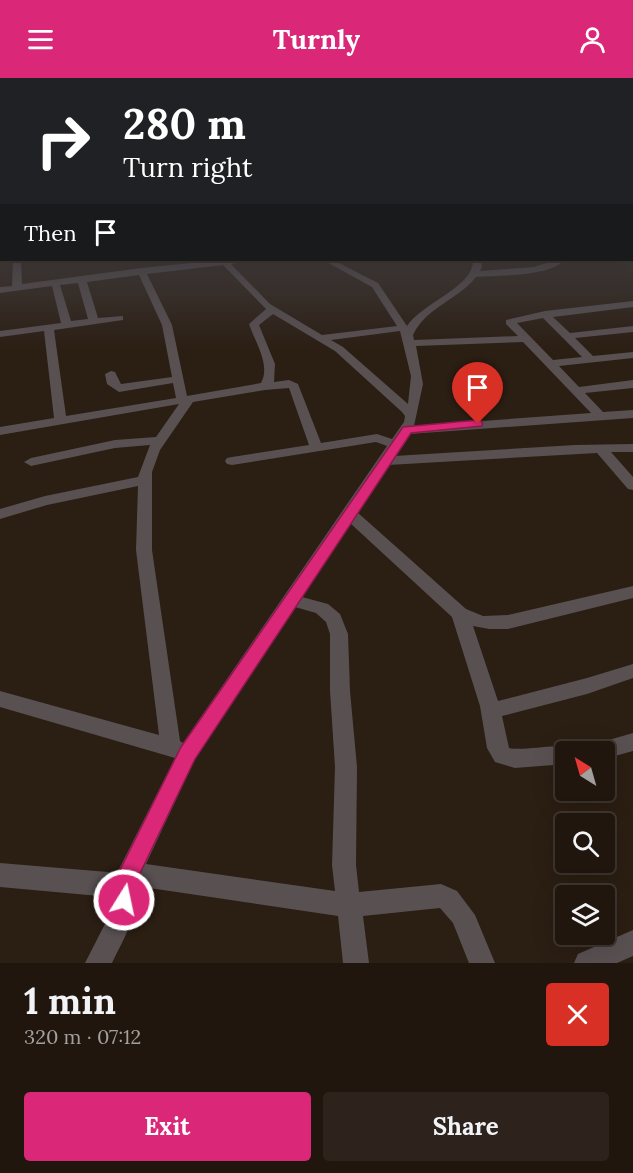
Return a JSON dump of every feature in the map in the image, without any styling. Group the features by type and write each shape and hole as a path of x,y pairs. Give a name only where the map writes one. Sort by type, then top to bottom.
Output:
{"street":[{"path":"17,269 18,288"},
{"path":"0,290 154,269"},
{"path":"226,269 272,309 352,359 411,416"},
{"path":"98,963 117,925 124,900 125,881 180,750 291,600 407,430 418,391 417,373 407,335 375,285 345,269"},
{"path":"407,335 421,315 458,291 477,269"},
{"path":"475,273 529,269"},
{"path":"141,271 167,325 178,380 185,399"},
{"path":"82,279 94,322"},
{"path":"55,282 67,326"},
{"path":"600,416 512,325 511,320 633,304"},
{"path":"265,386 270,378 269,364 264,345 254,324 272,309"},
{"path":"545,315 591,360"},
{"path":"0,334 119,318"},
{"path":"49,328 60,420"},
{"path":"567,336 633,329"},
{"path":"321,338 407,335 525,339"},
{"path":"549,364 633,355"},
{"path":"111,374 113,384 119,388 178,380"},
{"path":"1,429 289,384 294,386 316,446"},
{"path":"576,391 633,384"},
{"path":"180,750 144,550 147,462 185,399"},
{"path":"407,430 633,414"},
{"path":"232,461 376,438 396,445"},
{"path":"31,462 115,444 161,440"},
{"path":"600,448 633,486"},
{"path":"385,461 633,448"},
{"path":"0,514 45,501 145,480"},
{"path":"349,513 460,614 473,621 486,624 508,622 633,592"},
{"path":"291,600 322,608 334,619 339,634 340,691 346,767 344,865 356,963"},
{"path":"460,614 502,755 509,758 526,759 555,756"},
{"path":"490,711 587,686 633,671"},
{"path":"0,699 180,750"},
{"path":"615,747 633,742"},
{"path":"0,875 108,884 125,881 348,905 423,897 449,898 458,907 482,963"},
{"path":"587,963 633,943"}],"route":[{"path":"124,900 121,890 188,753 407,430 478,424"}]}
